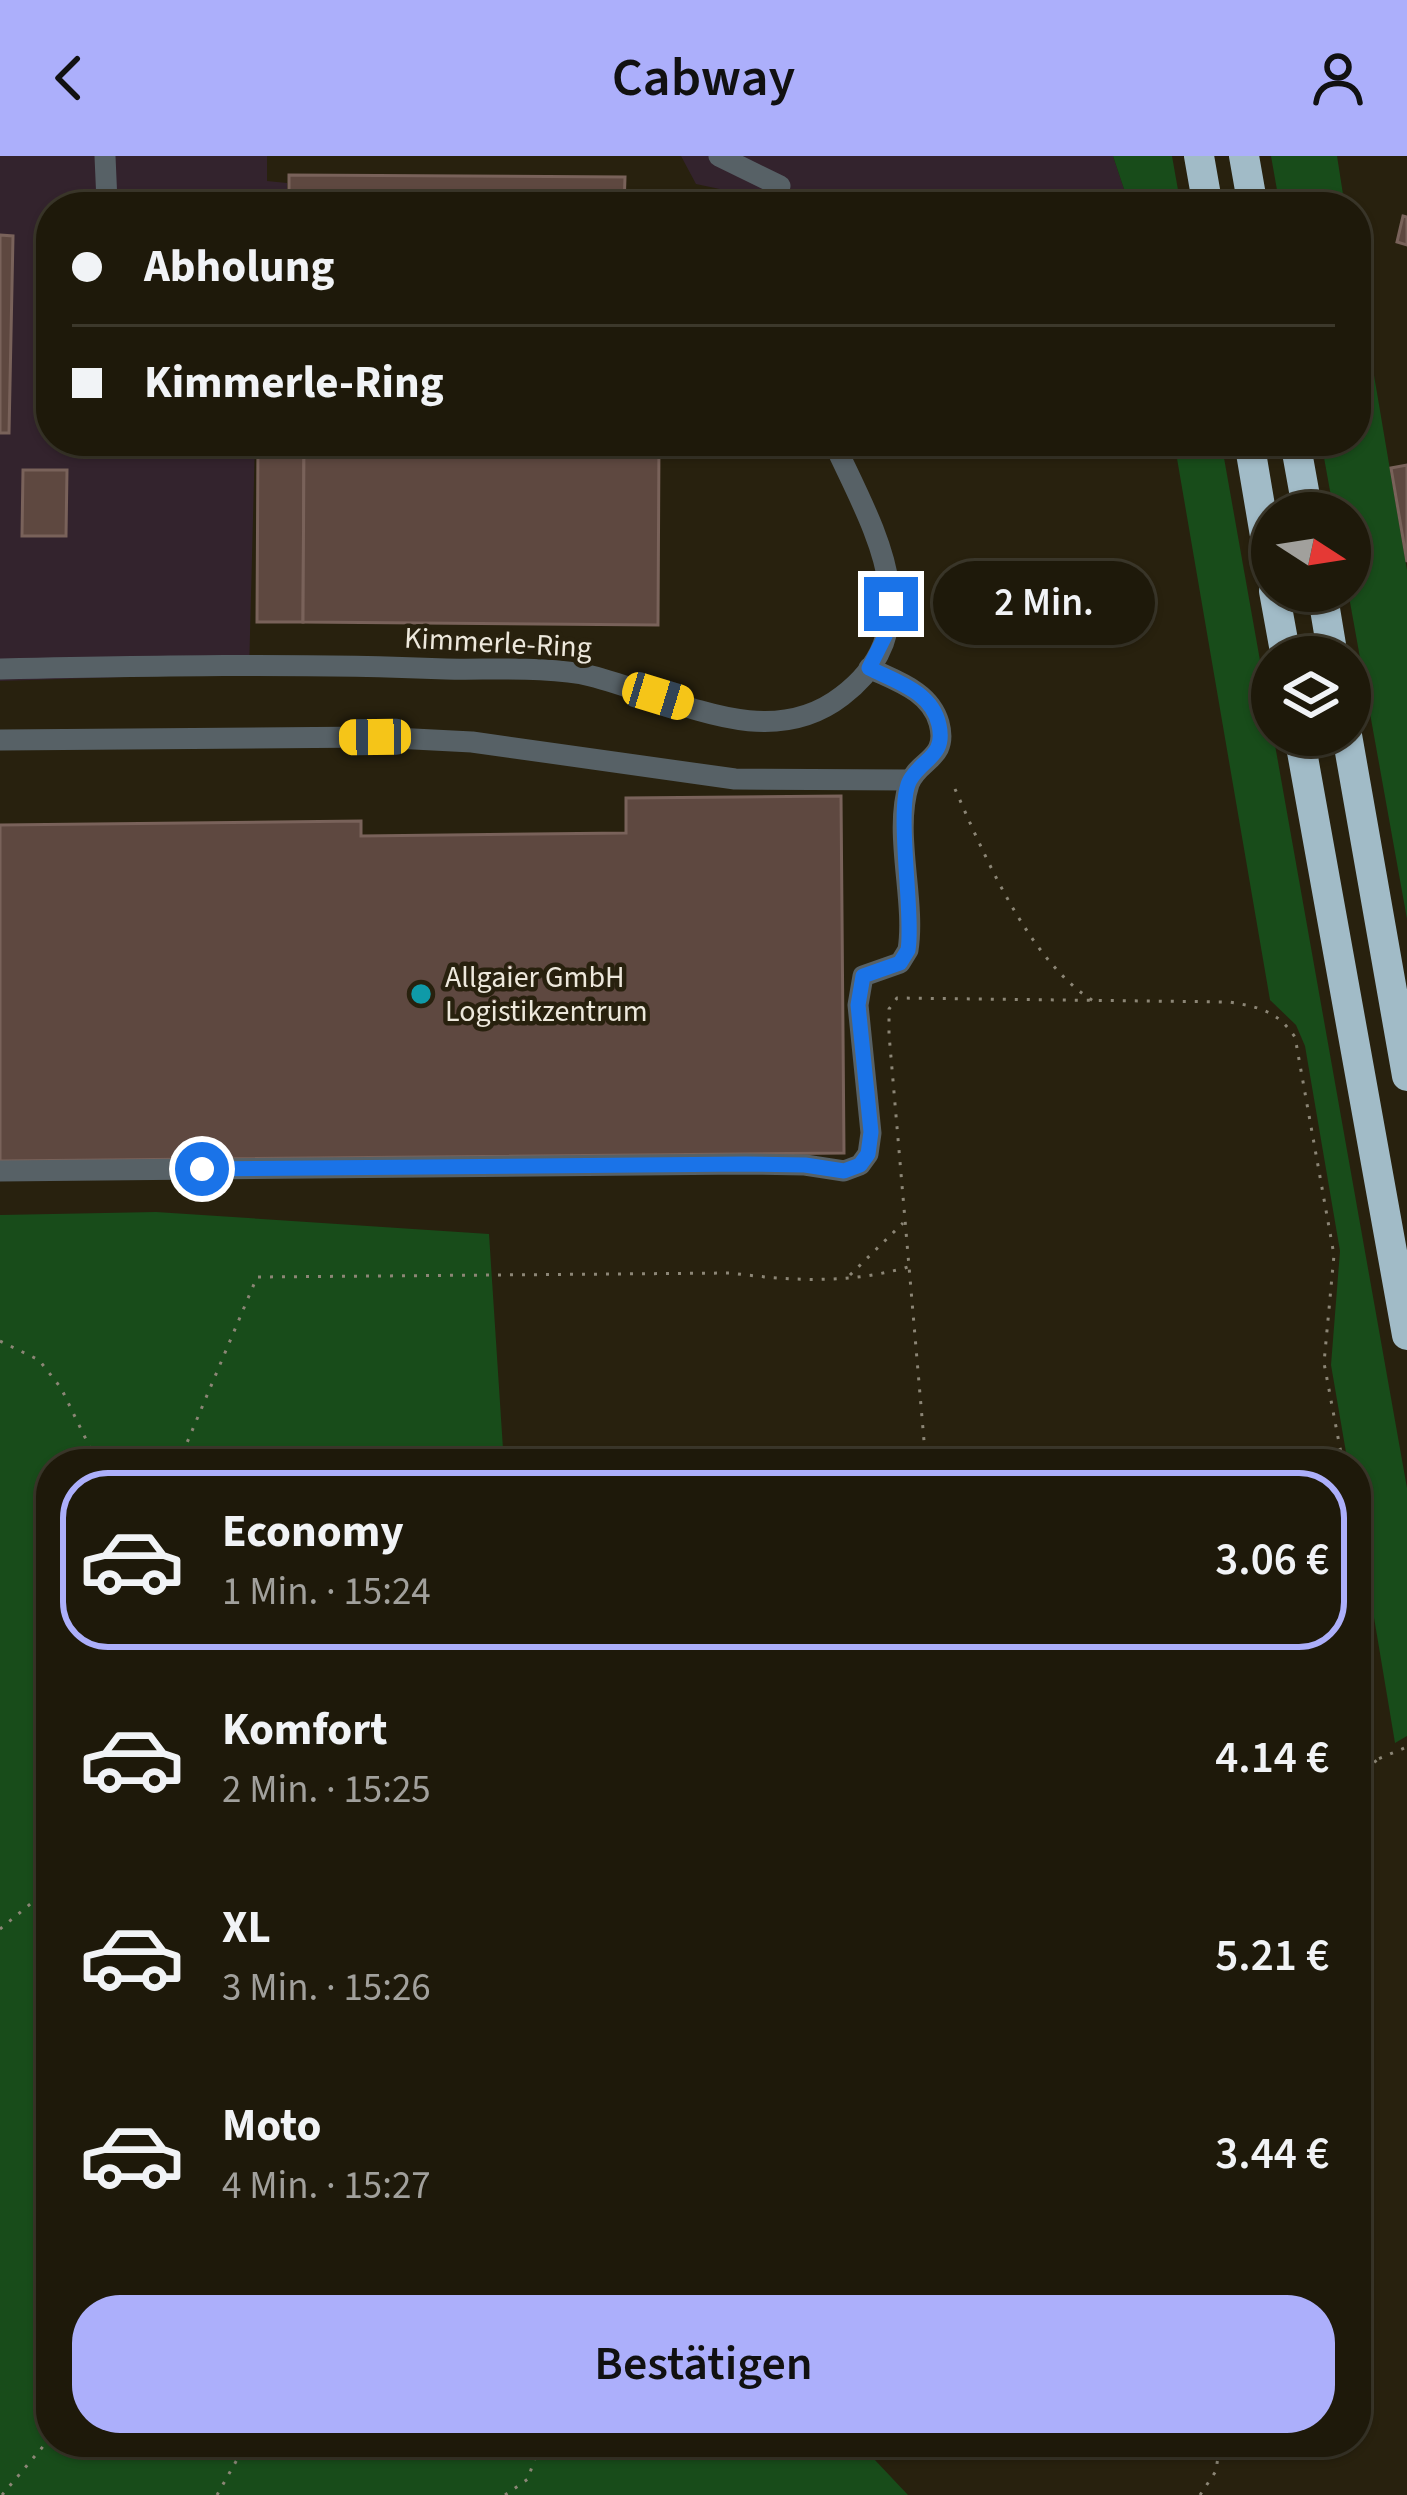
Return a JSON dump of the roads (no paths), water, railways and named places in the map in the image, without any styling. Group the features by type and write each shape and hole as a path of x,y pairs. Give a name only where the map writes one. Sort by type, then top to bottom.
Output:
{"highway":[{"path":"1198,156 1205,192"},
{"path":"1244,156 1250,192"},
{"path":"1252,456 1258,492"},
{"path":"1298,456 1304,492"},
{"path":"1303,756 1407,1335"},
{"path":"1351,756 1407,1076"}],"street":[{"path":"105,156 108,192"},
{"path":"719,156 780,186"},
{"name":"Kimmerle-Ring","path":"0,669 274,663 586,674 730,718 775,724 804,718 830,705 869,668 889,620 889,571 839,456"},
{"path":"0,1171 745,1164 844,1171 860,1165 868,1154 871,1132 858,1005 863,976 900,963 908,950 910,780 939,750 939,722 928,700 869,668"},
{"path":"0,740 375,737 472,742 735,778 910,780"}],"place":[{"name":"Allgaier GmbH Logistikzentrum","path":"421,994"}]}
